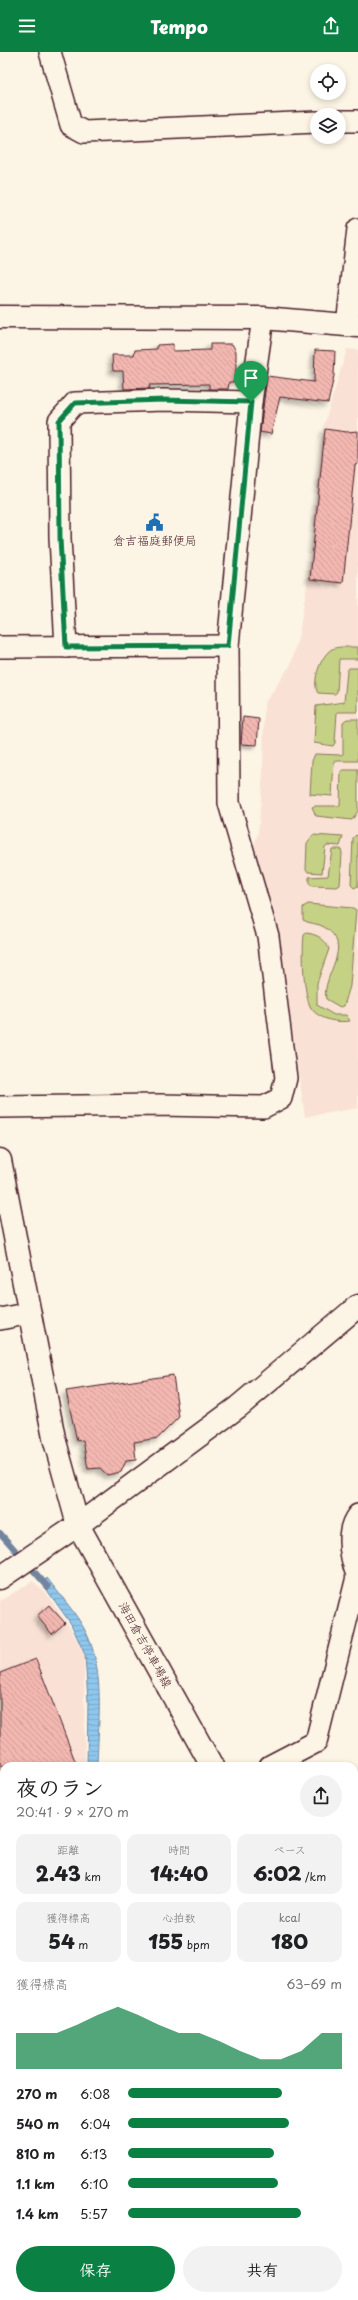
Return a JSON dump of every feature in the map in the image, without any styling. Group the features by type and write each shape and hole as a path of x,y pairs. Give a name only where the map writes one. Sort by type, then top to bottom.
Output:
{"street":[{"path":"50,52 72,124 84,132 310,122"},
{"path":"346,122 358,121"},
{"path":"0,317 263,318 352,326 358,229"},
{"path":"0,1107 160,1105 264,1107 281,1098 286,1078 268,936 229,803 228,646 251,402 263,318"},
{"path":"66,647 60,538 59,421 75,403 164,400 251,402"},
{"path":"0,647 228,646"},
{"name":"海田倉吉停車場線","path":"0,1160 54,1438 78,1525 210,1762"},
{"path":"8,1573 42,1551 238,1407 358,1306"},
{"path":"0,1319 30,1314"},
{"path":"278,1762 316,1742 358,1578 350,1541 352,1522 358,1515"}],"shaded area":[{"path":"347,349 358,350 358,1108 305,1117 275,913 253,848 258,833 263,773 264,704 291,664 299,634 307,584 323,428"},
{"path":"33,1581 46,1593 70,1627 84,1655 85,1762 0,1762 0,1601"}],"green space":[{"path":"342,647 358,647 358,659 339,659 337,692 335,694 318,693 316,688 316,676 324,657 332,649"},
{"path":"349,668 358,668 358,712 337,712 335,743 333,746 314,743 316,706 344,702 347,671"},
{"path":"347,719 358,719 358,761 334,761 332,796 310,794 312,761 315,754 343,754 343,722"},
{"path":"358,770 358,811 352,820 316,816 312,807 340,806 341,771"},
{"path":"313,835 343,837 340,846 327,845 325,847 322,873 308,872 306,869 307,843"},
{"path":"356,835 358,836 358,886 354,888 351,885 353,838"},
{"path":"332,849 341,849 342,853 340,885 337,887 312,886 309,884 309,877 328,876"},
{"path":"308,904 353,908 356,910 350,986 344,1006 340,1007 326,999 328,980 337,952 337,943 333,935 324,927 303,920 303,907"},
{"path":"306,933 320,938 325,942 329,949 317,983 317,1005 334,1015 346,1015 350,1021 340,1022 324,1018 314,1012 308,1002 303,961 303,942 304,935"}],"water":[{"path":"47,1578 83,1626 91,1644 98,1673 99,1689 97,1762 87,1762 88,1701 85,1655 71,1624 42,1583"}],"building":[{"path":"173,344 173,351 210,350 210,344 232,344 236,351 236,382 229,382 228,389 209,389 209,384 149,385 150,388 124,389 123,371 113,371 112,355 134,355 135,350 157,349 157,345"},
{"path":"315,350 335,351 334,376 328,403 280,397 271,434 260,432 267,376 314,382"},
{"path":"325,429 347,432 358,431 358,464 355,465 343,583 310,579"},
{"path":"243,717 259,719 257,745 241,744"},
{"path":"173,1375 179,1417 158,1438 134,1442 136,1460 126,1461 121,1472 107,1475 100,1468 88,1469 83,1440 77,1441 66,1391"},
{"path":"49,1605 65,1623 52,1634 37,1616"},
{"path":"36,1659 75,1762 0,1762 0,1673"}],"waterway":[{"path":"0,1533 48,1587"}],"place":[{"name":"倉吉福庭郵便局","path":"155,522"}],"route":[{"path":"164,400 251,402 228,646 66,647 60,538 59,421 75,403 164,400"}]}
